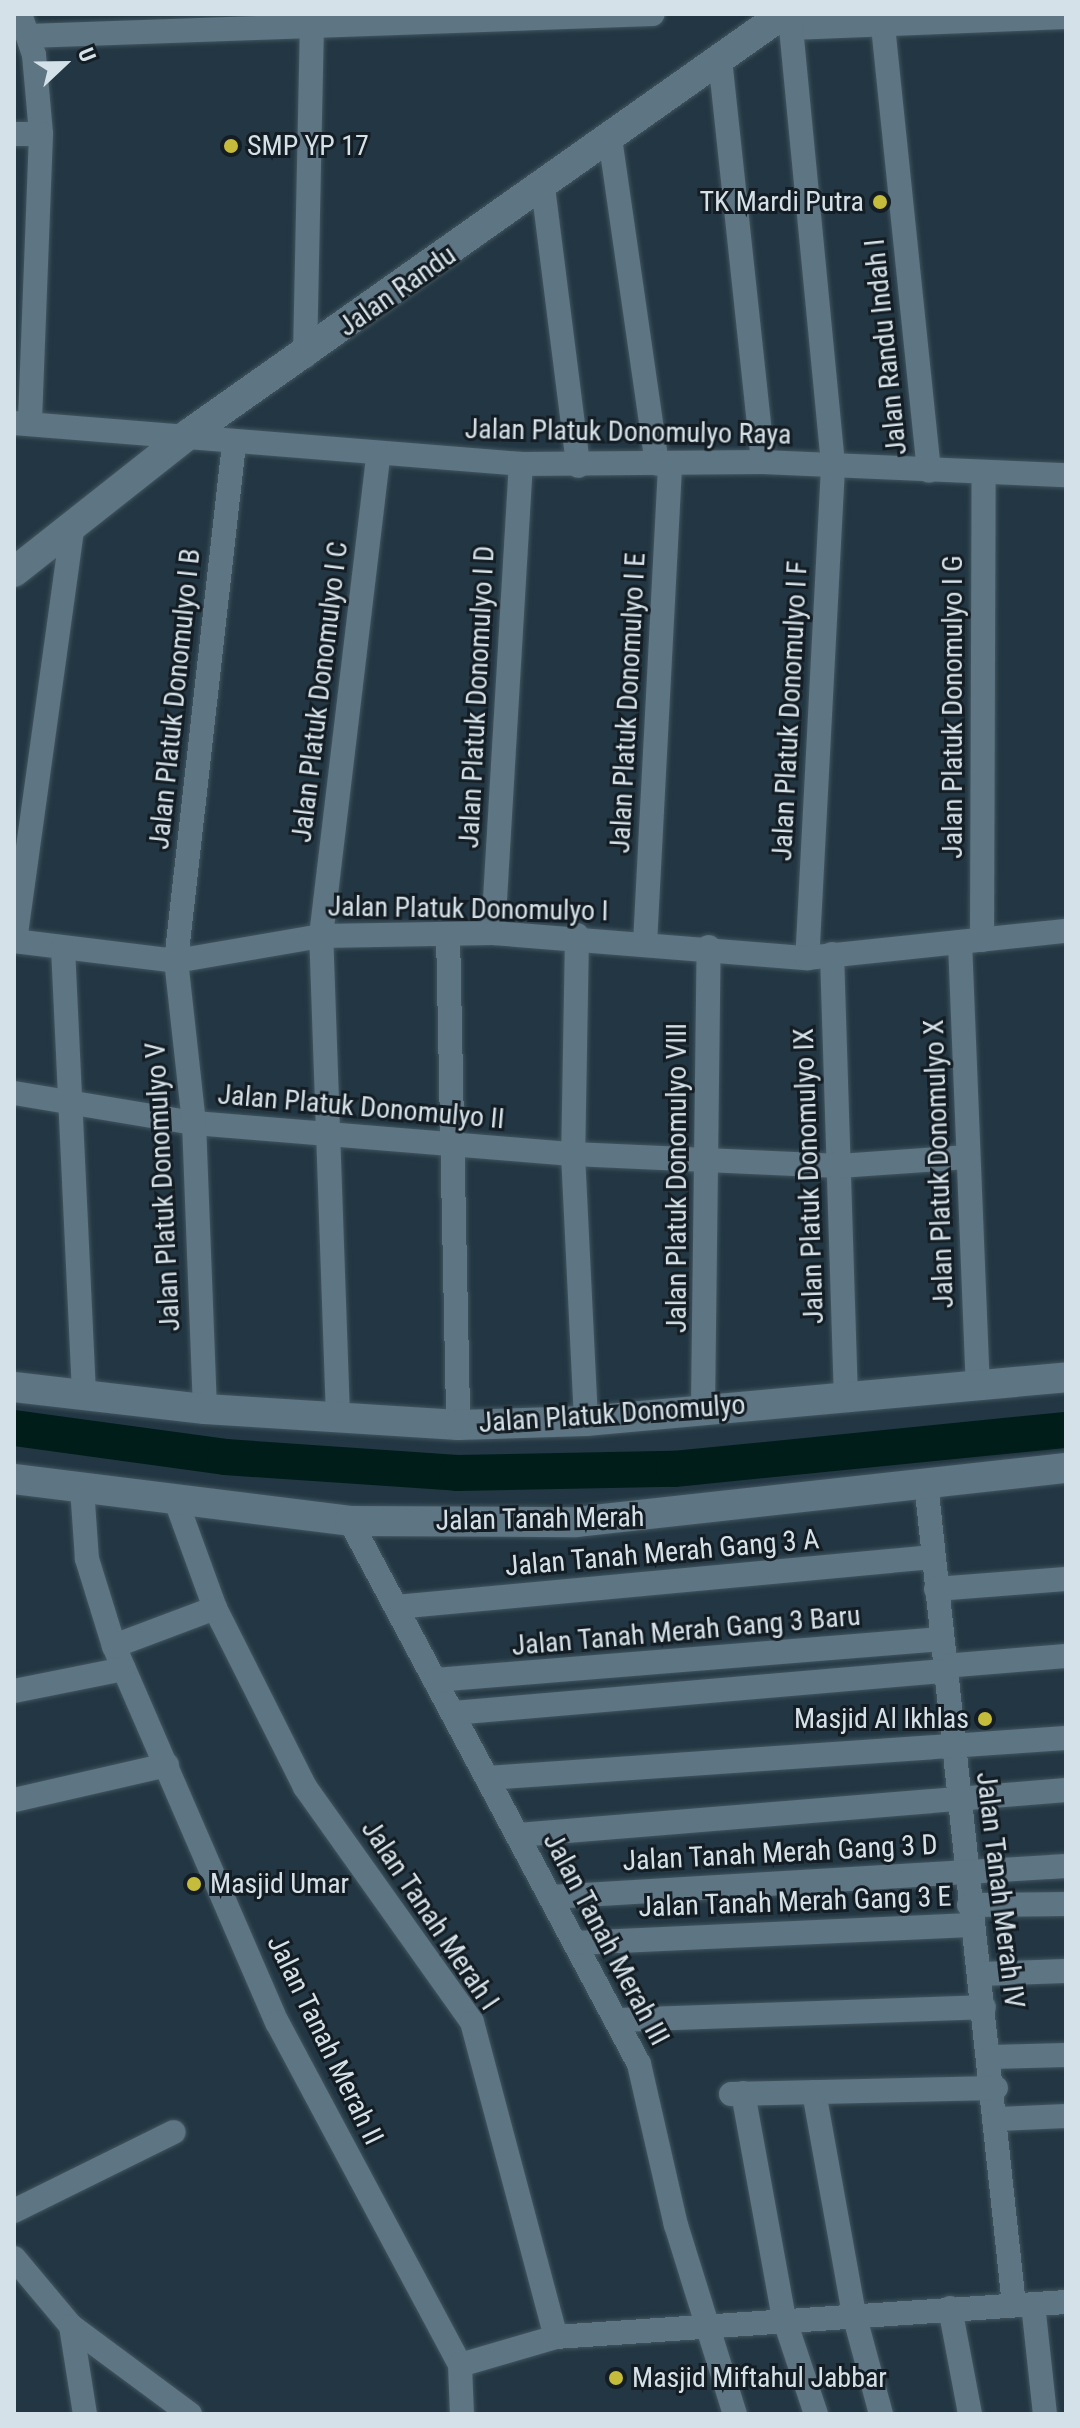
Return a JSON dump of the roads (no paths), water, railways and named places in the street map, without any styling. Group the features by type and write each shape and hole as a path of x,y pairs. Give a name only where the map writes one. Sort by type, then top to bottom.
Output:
{"street":[{"path":"22,423 24,265 41,134 24,73 24,25 653,14"},
{"path":"775,20 883,26 1066,17"},
{"name":"Jalan Randu","path":"14,572 190,433 305,356 775,20"},
{"name":"Jalan Platuk Donomulyo I F","path":"775,20 833,467 807,958"},
{"path":"305,356 312,21"},
{"name":"Jalan Randu Indah I","path":"883,26 929,471"},
{"path":"720,59 763,462"},
{"path":"14,134 41,134"},
{"name":"Jalan Platuk Donomulyo I E","path":"610,138 664,464 645,944"},
{"path":"543,187 578,466"},
{"name":"Jalan Platuk Donomulyo Raya","path":"22,423 190,433 234,444 521,464 578,466 763,462 984,474 1066,475"},
{"name":"Jalan Platuk Donomulyo I B","path":"176,961 234,444"},
{"name":"Jalan Platuk Donomulyo I C","path":"338,1417 325,1136 321,936 378,456"},
{"name":"Jalan Platuk Donomulyo I D","path":"493,933 521,464"},
{"name":"Jalan Platuk Donomulyo I G","path":"971,941 984,474"},
{"path":"15,941 72,529"},
{"name":"Jalan Platuk Donomulyo I","path":"15,941 176,961 321,936 493,933 577,935 807,958 1066,931"},
{"path":"448,934 458,1425"},
{"path":"577,935 573,1154 586,1421"},
{"name":"Jalan Platuk Donomulyo X","path":"971,941 968,1157 978,1385"},
{"name":"Jalan Platuk Donomulyo VIII","path":"703,1408 709,947"},
{"path":"63,948 65,1102 84,1397"},
{"name":"Jalan Platuk Donomulyo IX","path":"832,954 846,1396"},
{"name":"Jalan Platuk Donomulyo V","path":"176,961 194,1123 205,1409"},
{"name":"Jalan Platuk Donomulyo II","path":"14,1093 194,1123 573,1154 839,1166 968,1157"},
{"name":"Jalan Platuk Donomulyo","path":"14,1387 205,1409 458,1425 586,1421 1066,1377"},
{"name":"Jalan Tanah Merah","path":"14,1479 350,1521 685,1515 1066,1468"},
{"name":"Jalan Tanah Merah IV","path":"926,1483 970,1915 1024,2304 1045,2414"},
{"name":"Jalan Tanah Merah II","path":"82,1488 87,1559 114,1646 277,2022 460,2365 462,2414"},
{"name":"Jalan Tanah Merah I","path":"176,1501 215,1608 305,1787 472,2022 556,2337"},
{"name":"Jalan Tanah Merah III","path":"350,1521 639,2064 705,2322 735,2414"},
{"name":"Jalan Tanah Merah Gang 3 A","path":"396,1607 933,1557"},
{"path":"936,1589 1066,1579"},
{"path":"114,1646 215,1608"},
{"name":"Jalan Tanah Merah Gang 3 Baru","path":"435,1680 941,1639"},
{"path":"453,1713 1066,1656"},
{"path":"14,1691 124,1669"},
{"path":"487,1778 645,1761 952,1747 1066,1738"},
{"path":"14,1800 167,1765"},
{"path":"518,1835 1066,1790"},
{"name":"Jalan Tanah Merah Gang 3 D","path":"551,1897 1066,1866"},
{"name":"Jalan Tanah Merah Gang 3 E","path":"575,1943 970,1915 1066,1904"},
{"path":"980,1974 1066,1971"},
{"path":"616,2020 984,2007"},
{"path":"991,2057 1066,2055"},
{"path":"816,2414 784,2318 737,2094 996,2088"},
{"path":"814,2092 854,2314 881,2414"},
{"path":"999,2119 1066,2116"},
{"path":"14,2211 174,2132"},
{"path":"14,2258 71,2326 190,2414"},
{"path":"460,2365 556,2337 705,2322 1066,2302"},
{"path":"950,2308 970,2414"},
{"path":"71,2326 85,2414"}],"waterway":[{"path":"14,1428 225,1457 457,1473 674,1469 1066,1430"}],"place":[{"name":"SMP YP 17","path":"231,146"},
{"name":"TK Mardi Putra","path":"880,202"},
{"name":"Masjid Al Ikhlas","path":"985,1719"},
{"name":"Masjid Umar","path":"194,1884"},
{"name":"Masjid Miftahul Jabbar","path":"616,2378"}]}
